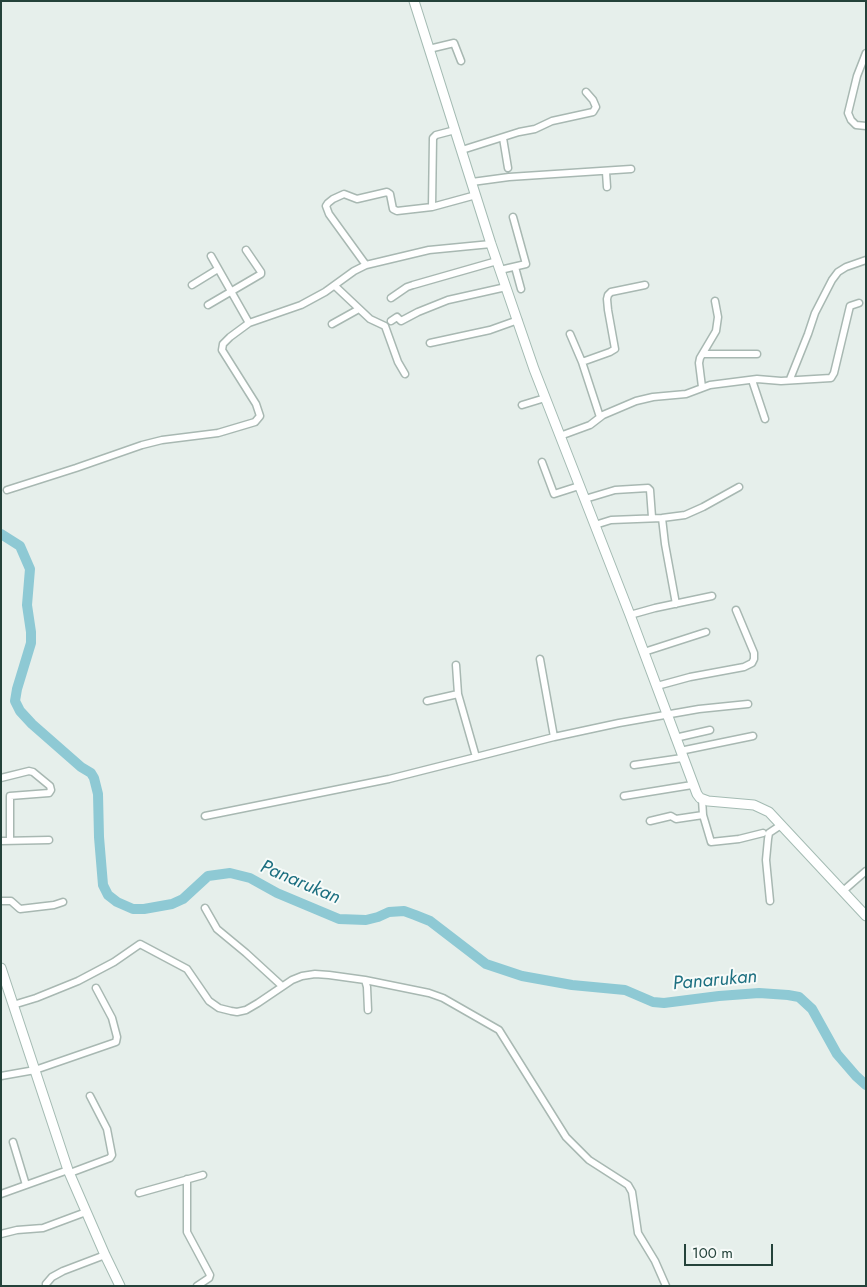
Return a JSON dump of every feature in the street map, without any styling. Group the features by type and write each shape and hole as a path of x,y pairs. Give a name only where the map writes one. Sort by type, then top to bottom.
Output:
{"street":[{"path":"414,1 499,266 545,398 657,686 692,785 698,796 702,799 754,805 768,812 866,916"},
{"path":"429,48 454,43 462,61"},
{"path":"866,53 859,71 848,113 856,125 866,126"},
{"path":"462,150 518,132 535,129 552,121 592,112 596,107 586,92"},
{"path":"432,207 433,138 436,135 455,130"},
{"path":"503,138 508,168"},
{"path":"472,182 509,177 631,169"},
{"path":"606,172 607,187"},
{"path":"366,265 329,214 327,210 328,203 344,194 357,199 385,192 390,194 395,211 432,207 476,195"},
{"path":"391,298 413,285 499,266 515,267 525,265 526,262 513,217"},
{"path":"6,490 142,445 162,440 218,433 256,422 260,416 256,404 222,350 225,340 250,323 301,305 335,286 354,271 366,265 429,250 492,244"},
{"path":"208,305 261,273 246,250"},
{"path":"211,256 250,323"},
{"path":"790,379 815,313 832,280 838,272 846,267 866,260"},
{"path":"515,267 521,289"},
{"path":"192,285 218,269"},
{"path":"582,362 615,349 608,310 608,295 611,292 644,285"},
{"path":"335,286 359,310 376,323 385,326 398,362 405,374"},
{"path":"391,321 397,317 399,321 402,320 448,300 506,287"},
{"path":"702,387 698,367 702,354 716,331 718,317 715,301"},
{"path":"560,436 590,425 611,411 644,399 686,394 710,385 752,380 824,379 833,376 850,306 859,302"},
{"path":"332,324 359,310"},
{"path":"430,343 490,330 518,320"},
{"path":"570,334 582,362 600,417"},
{"path":"702,354 757,354"},
{"path":"752,380 764,419"},
{"path":"522,405 545,398"},
{"path":"542,462 554,494 578,486"},
{"path":"594,525 612,520 686,515 739,486"},
{"path":"585,499 615,490 648,488 650,490 652,517"},
{"path":"662,518 664,544 676,604"},
{"path":"630,615 712,596"},
{"path":"657,686 690,676 744,667 752,663 754,653 736,610"},
{"path":"644,652 706,632"},
{"path":"540,659 554,737"},
{"path":"456,665 458,694 476,757"},
{"path":"427,701 458,694"},
{"path":"205,816 389,779 554,737 699,708 748,704"},
{"path":"675,738 710,730"},
{"path":"634,765 753,736"},
{"path":"1,778 29,771 48,784 52,790 49,793 10,796 10,840"},
{"path":"624,796 692,785"},
{"path":"702,799 707,834 712,842 739,839 763,833"},
{"path":"650,822 671,816 676,819 703,815"},
{"path":"770,901 766,860 768,839 769,833 781,825"},
{"path":"1,841 49,840"},
{"path":"843,891 866,871"},
{"path":"1,902 11,901 20,909 54,905 63,902"},
{"path":"205,908 217,929 282,986"},
{"path":"13,1005 78,981 114,962 140,944 187,969 209,1001 219,1008 237,1012 246,1010 297,978 314,974 365,980 436,995 499,1030 566,1137 589,1160 629,1186 632,1192 638,1233 657,1264 666,1286"},
{"path":"1,968 69,1171 104,1255 120,1286"},
{"path":"365,980 368,1010"},
{"path":"1,1076 35,1070 116,1042 117,1037 112,1018 96,988"},
{"path":"1,1194 110,1158 112,1155 107,1129 90,1096"},
{"path":"14,1142 26,1185"},
{"path":"139,1193 203,1175"},
{"path":"187,1180 187,1232 210,1275 209,1278 197,1286"},
{"path":"1,1234 17,1230 44,1228 86,1212"},
{"path":"46,1284 52,1277 63,1271 104,1255"}],"waterway":[{"name":"Panarukan","path":"1,534 20,546 30,569 27,605 31,643 15,701 20,711 32,724 81,767 91,773 94,778 98,794 103,885 108,895 117,902 133,909 172,904 183,899 208,876 230,873 250,878 277,893 339,919 366,920 389,912 404,911 430,921 486,964 522,976 572,985 625,990 653,1002 664,1003 759,993 799,997 812,1009 837,1054 866,1085"}]}
